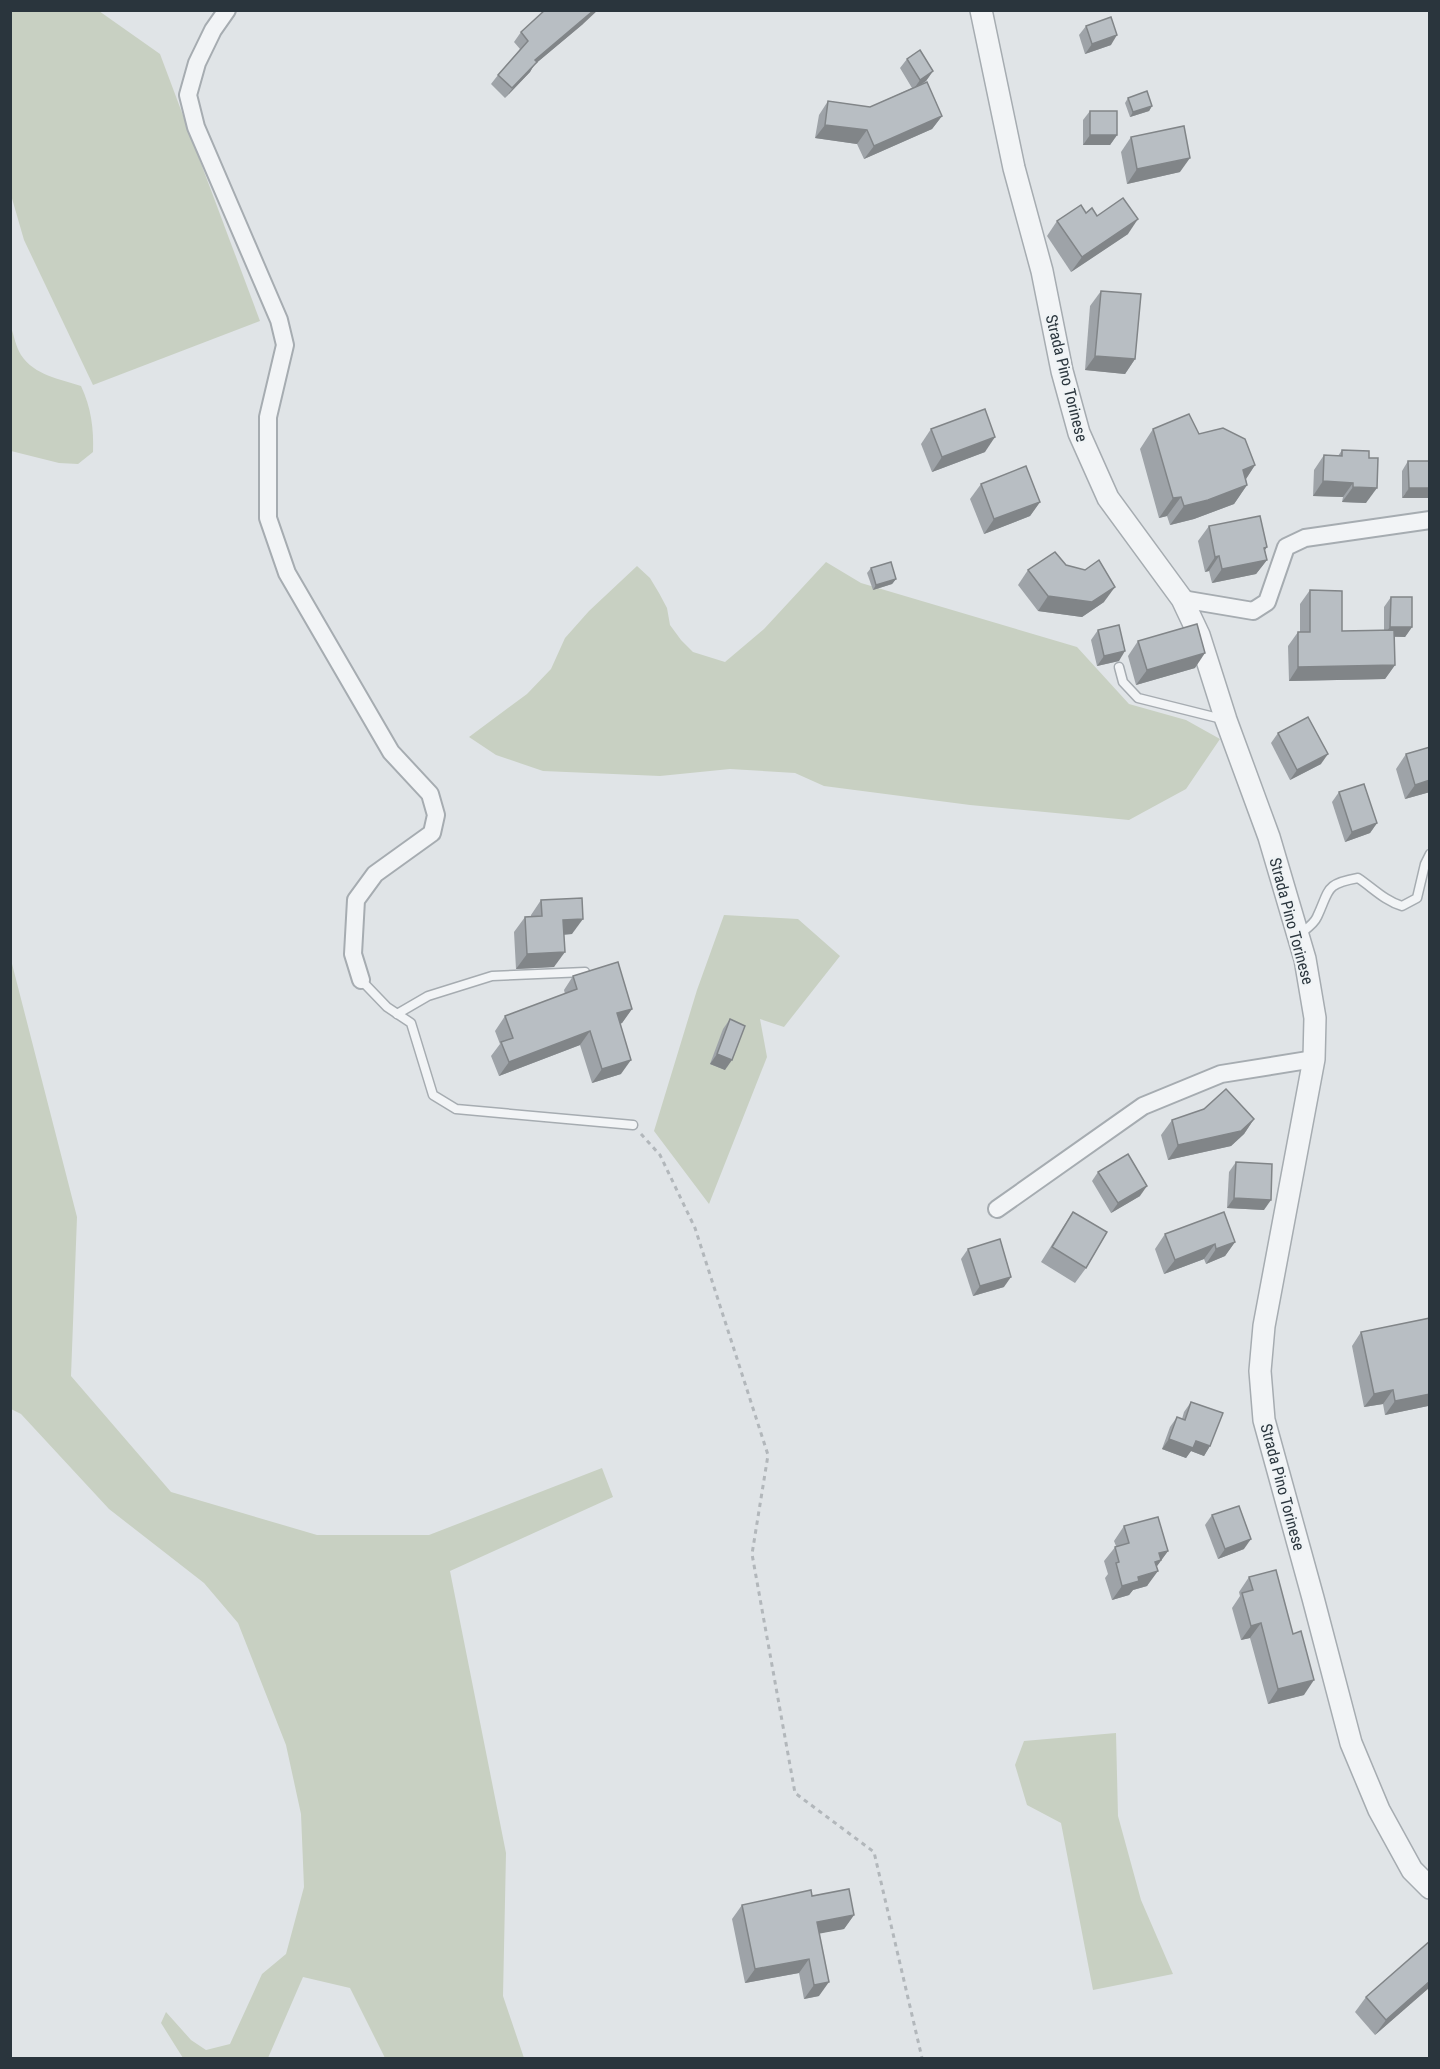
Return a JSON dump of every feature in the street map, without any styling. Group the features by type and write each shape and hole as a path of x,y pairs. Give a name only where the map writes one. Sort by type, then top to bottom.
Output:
{"street":[{"path":"226,10 209,38 188,95 196,127 279,320 285,345 268,417 268,518 287,573 391,752 430,794 436,815 432,833 375,874 356,900 353,954 362,980"},
{"name":"Strada Pino Torinese","path":"981,10 1014,168 1042,271 1062,371 1079,433 1108,498 1182,599 1199,635 1226,720 1269,837 1305,958 1315,1018 1314,1059 1264,1326 1260,1371 1263,1420 1351,1743 1379,1810 1412,1870 1430,1888"},
{"path":"1182,599 1253,611 1267,602 1286,547 1305,538 1430,520"},
{"path":"997,1209 1143,1106 1221,1074 1314,1059"}],"lane":[{"path":"1119,667 1123,682 1138,698 1226,720"},
{"path":"1298,936 1316,920 1326,893 1339,881 1358,878 1377,891 1389,903 1402,906 1417,898 1425,864 1430,854"},
{"path":"397,1014 428,996 492,976 585,972"},
{"path":"362,980 387,1007 411,1023 433,1095 456,1109 633,1125"}],"path":[{"path":"633,1125 660,1155 695,1228 768,1455 753,1554 795,1793 874,1852 922,2058"}],"shaded area":[{"path":"10,11 99,11 160,54 260,321 93,385 24,240 11,195"},
{"path":"11,327 19,352 26,362 40,372 81,386 91,418 93,452 78,464 59,463 11,451"},
{"path":"826,562 861,583 1077,647 1129,704 1186,720 1220,739 1186,789 1129,820 970,805 824,786 795,773 730,769 660,776 543,771 496,755 469,737 527,694 551,669 565,638 589,611 637,566 650,578 659,593 667,608 670,625 681,640 693,652 725,662 764,629"},
{"path":"724,915 798,919 840,956 784,1027 760,1019 767,1057 709,1204 654,1131 697,990"},
{"path":"10,956 77,1217 71,1376 171,1492 317,1535 429,1535 602,1468 613,1497 450,1571 506,1853 503,1996 524,2058 385,2058 350,1988 303,1977 268,2058 183,2058 161,2023 166,2012 191,2040 206,2050 230,2044 262,1974 286,1954 304,1887 301,1814 286,1745 238,1623 204,1583 109,1509 21,1414 11,1409"},
{"path":"1116,1733 1118,1816 1141,1900 1173,1974 1093,1990 1061,1823 1027,1805 1015,1765 1024,1741"}],"building":[{"path":"545,10 594,10 535,60 537,62 512,88 498,75 528,41 521,32"},
{"path":"1111,17 1117,35 1092,44 1086,26"},
{"path":"920,50 933,71 920,80 907,59"},
{"path":"927,82 942,116 874,146 867,130 825,125 828,101 870,107"},
{"path":"1147,91 1152,106 1133,112 1128,98"},
{"path":"1090,111 1117,111 1117,135 1090,135"},
{"path":"1184,126 1190,158 1137,169 1131,137"},
{"path":"1123,198 1138,219 1082,257 1057,221 1081,205 1086,213 1092,208 1097,216"},
{"path":"1101,291 1141,294 1135,359 1095,356"},
{"path":"985,409 995,437 942,457 931,429"},
{"path":"1189,414 1199,434 1223,428 1245,439 1255,465 1243,470 1247,485 1208,500 1184,506 1181,497 1173,498 1153,429"},
{"path":"1342,450 1369,451 1369,458 1378,458 1377,488 1353,487 1353,483 1323,481 1324,455 1342,456"},
{"path":"1408,461 1430,461 1430,488 1409,488"},
{"path":"1026,466 1040,502 994,519 981,484"},
{"path":"1260,516 1267,547 1264,548 1267,560 1222,569 1219,556 1215,557 1209,526"},
{"path":"1055,552 1066,565 1085,570 1099,560 1115,587 1092,602 1048,596 1028,570"},
{"path":"891,562 896,579 876,585 871,568"},
{"path":"1310,590 1342,591 1342,631 1394,630 1395,665 1298,667 1298,632 1310,632"},
{"path":"1391,597 1412,597 1412,627 1390,627"},
{"path":"1197,624 1205,653 1147,670 1138,641"},
{"path":"1119,625 1125,651 1104,656 1098,630"},
{"path":"1308,717 1328,754 1297,770 1278,733"},
{"path":"1430,747 1430,780 1415,785 1406,754"},
{"path":"1364,784 1377,823 1352,832 1339,792"},
{"path":"582,898 583,919 563,920 565,952 527,954 525,917 542,916 541,900"},
{"path":"618,962 632,1009 617,1013 631,1060 602,1069 590,1031 509,1062 501,1042 513,1038 505,1016 577,989 573,976"},
{"path":"730,1019 745,1026 732,1060 717,1054"},
{"path":"1226,1089 1254,1119 1241,1131 1178,1145 1172,1120 1204,1109"},
{"path":"1128,1154 1147,1186 1118,1203 1098,1172"},
{"path":"1236,1162 1272,1164 1271,1200 1234,1198"},
{"path":"1073,1212 1107,1232 1086,1268 1052,1247"},
{"path":"1224,1212 1235,1242 1216,1249 1215,1244 1175,1260 1165,1234"},
{"path":"1000,1239 1011,1277 980,1286 968,1249"},
{"path":"1430,1318 1430,1394 1395,1401 1393,1390 1374,1394 1361,1332"},
{"path":"1191,1402 1223,1413 1210,1446 1196,1441 1193,1448 1169,1439 1177,1417 1185,1420"},
{"path":"1239,1506 1251,1539 1225,1549 1212,1515"},
{"path":"1158,1517 1168,1551 1159,1553 1161,1560 1155,1562 1158,1571 1138,1577 1139,1581 1122,1586 1116,1563 1119,1562 1115,1547 1129,1543 1124,1526"},
{"path":"1276,1570 1293,1634 1301,1631 1314,1680 1278,1689 1261,1623 1251,1626 1242,1593 1253,1590 1249,1577"},
{"path":"849,1889 854,1915 817,1922 829,1982 814,1985 809,1959 755,1969 742,1905 811,1890 812,1896"},
{"path":"1430,1941 1430,1981 1386,2020 1366,1997"}]}
